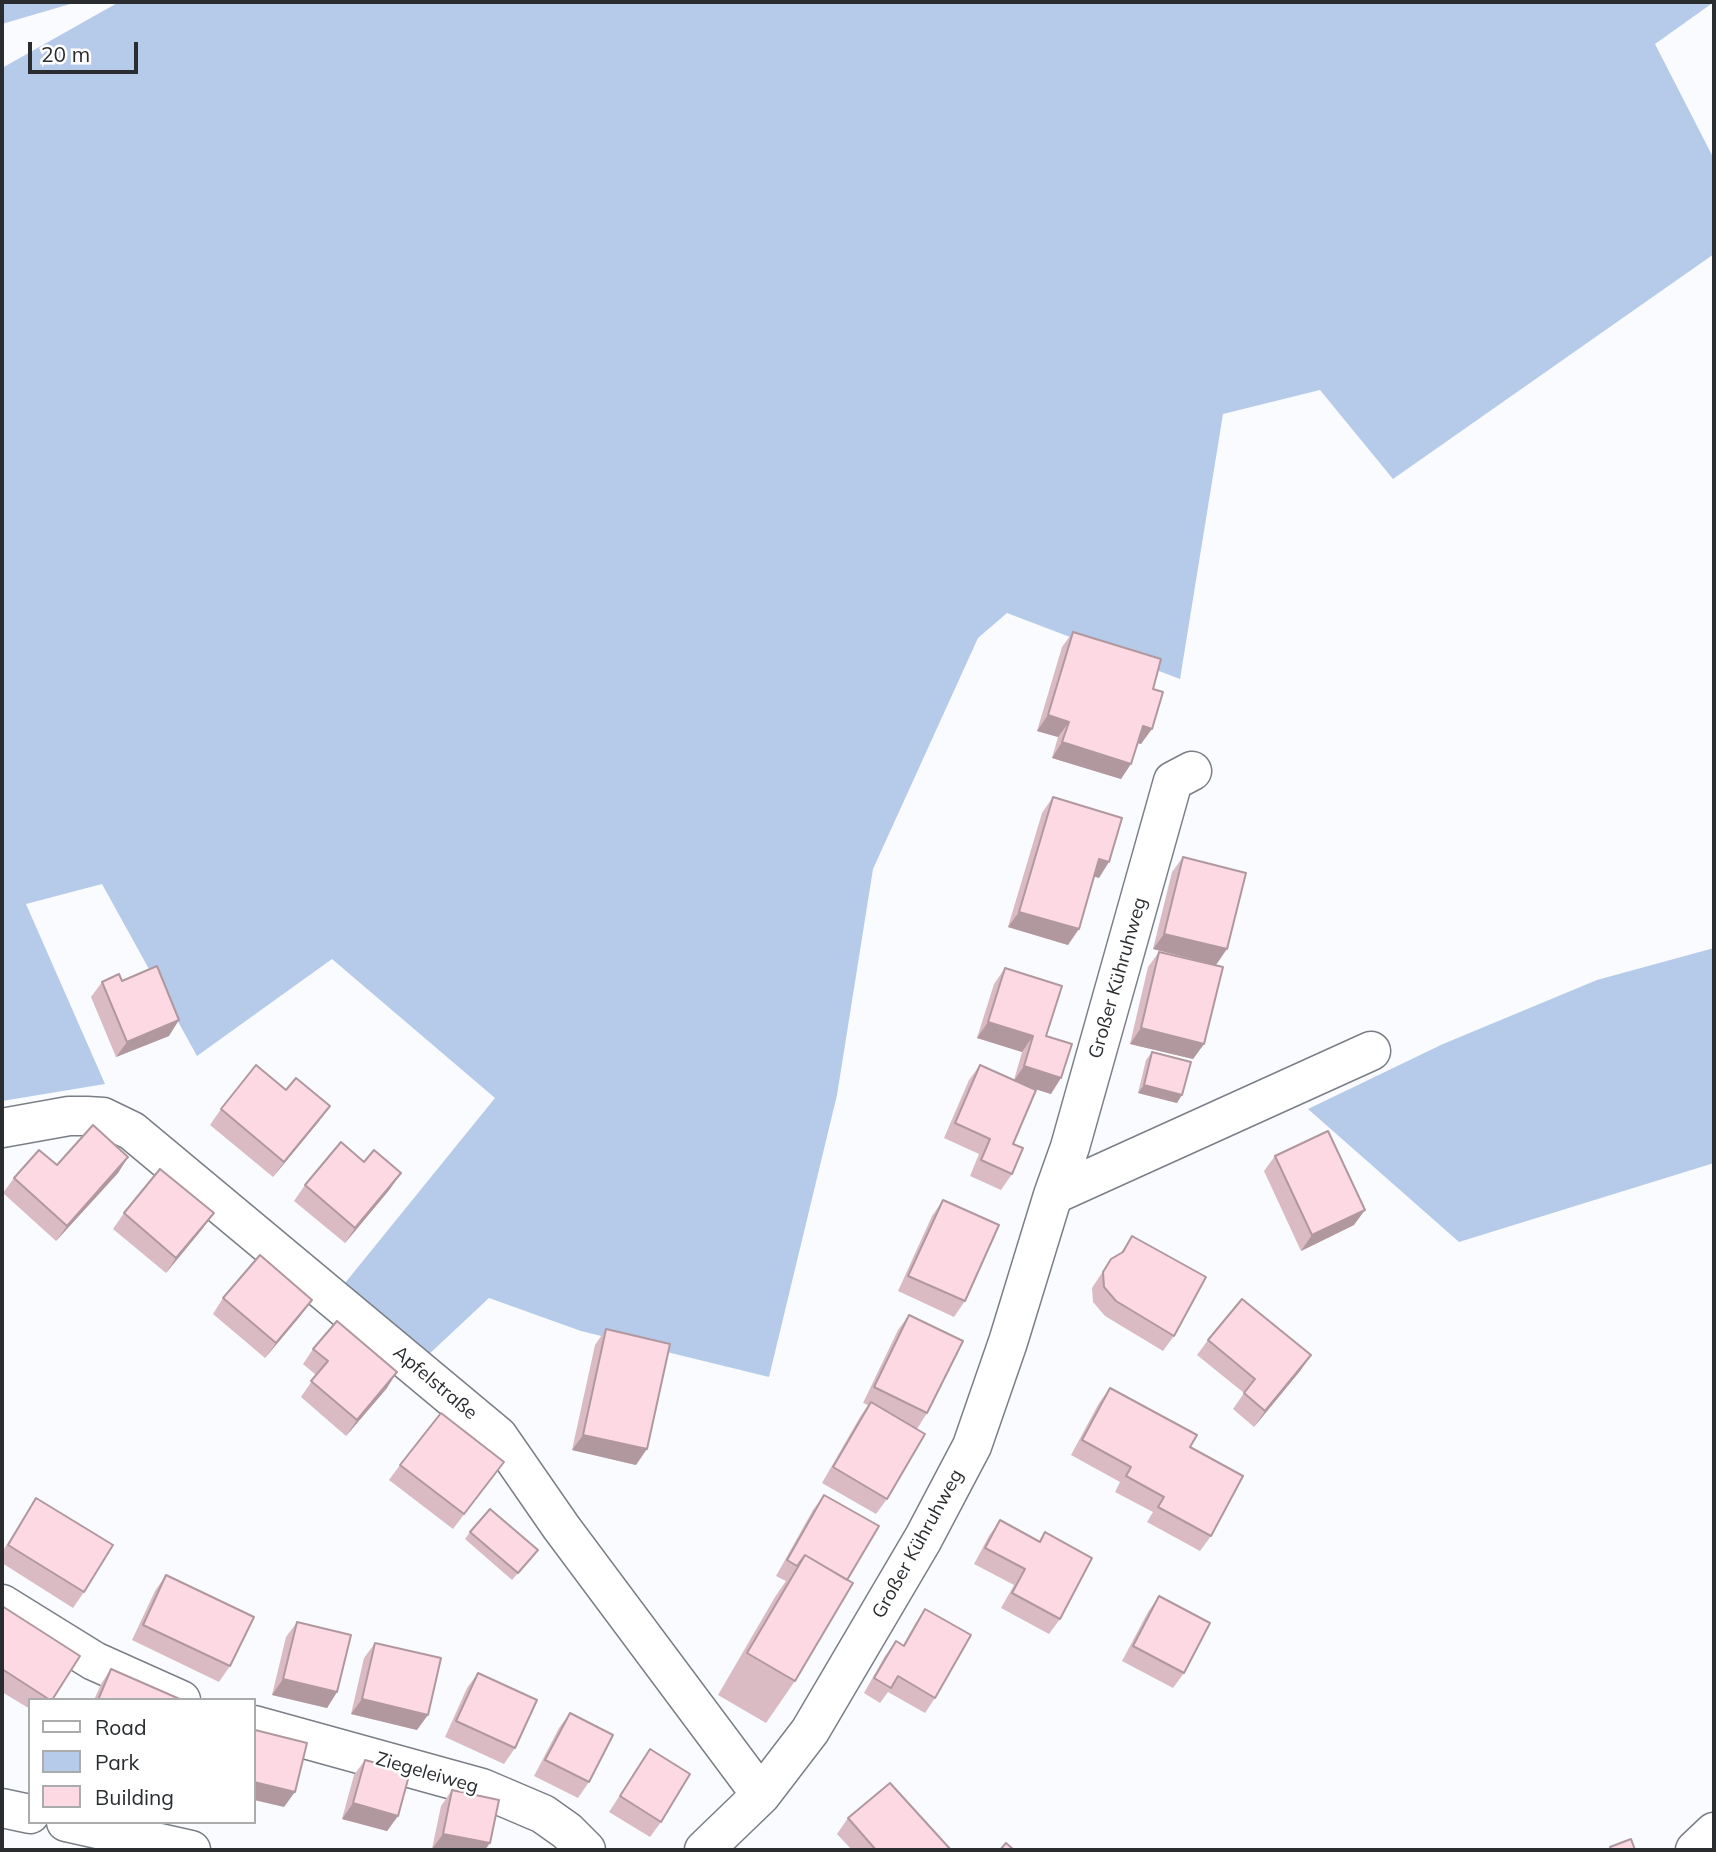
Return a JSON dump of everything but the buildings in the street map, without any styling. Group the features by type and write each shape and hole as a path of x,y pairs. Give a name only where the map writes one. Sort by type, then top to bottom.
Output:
{"street":[{"name":"Großer Kühruhweg","path":"705,1850 761,1795 810,1731 923,1539 972,1446 1070,1147 1173,781 1192,771"},
{"path":"1053,1195 1371,1051"},
{"name":"Apfelstraße","path":"2,1128 69,1116 87,1116 103,1118 132,1130 499,1436 561,1527 761,1795"},
{"path":"2,1604 94,1661 177,1698"},
{"name":"Ziegeleiweg","path":"256,1726 482,1788 543,1814 567,1831 586,1850"},
{"path":"2,1808 28,1814"},
{"path":"75,1824 191,1850"},
{"path":"1695,1850 1714,1832"}],"green space":[{"path":"2,2 77,2 2,24"},
{"path":"119,2 1714,2 1655,44 1714,159 1714,254 1393,479 1320,390 1223,414 1180,679 1007,613 978,638 873,869 837,1095 769,1377 581,1331 489,1298 426,1357 341,1288 495,1098 332,959 197,1056 102,884 26,904 105,1084 2,1101 2,68"},
{"path":"1714,948 1714,1163 1459,1242 1308,1109 1443,1044 1597,980"}]}
